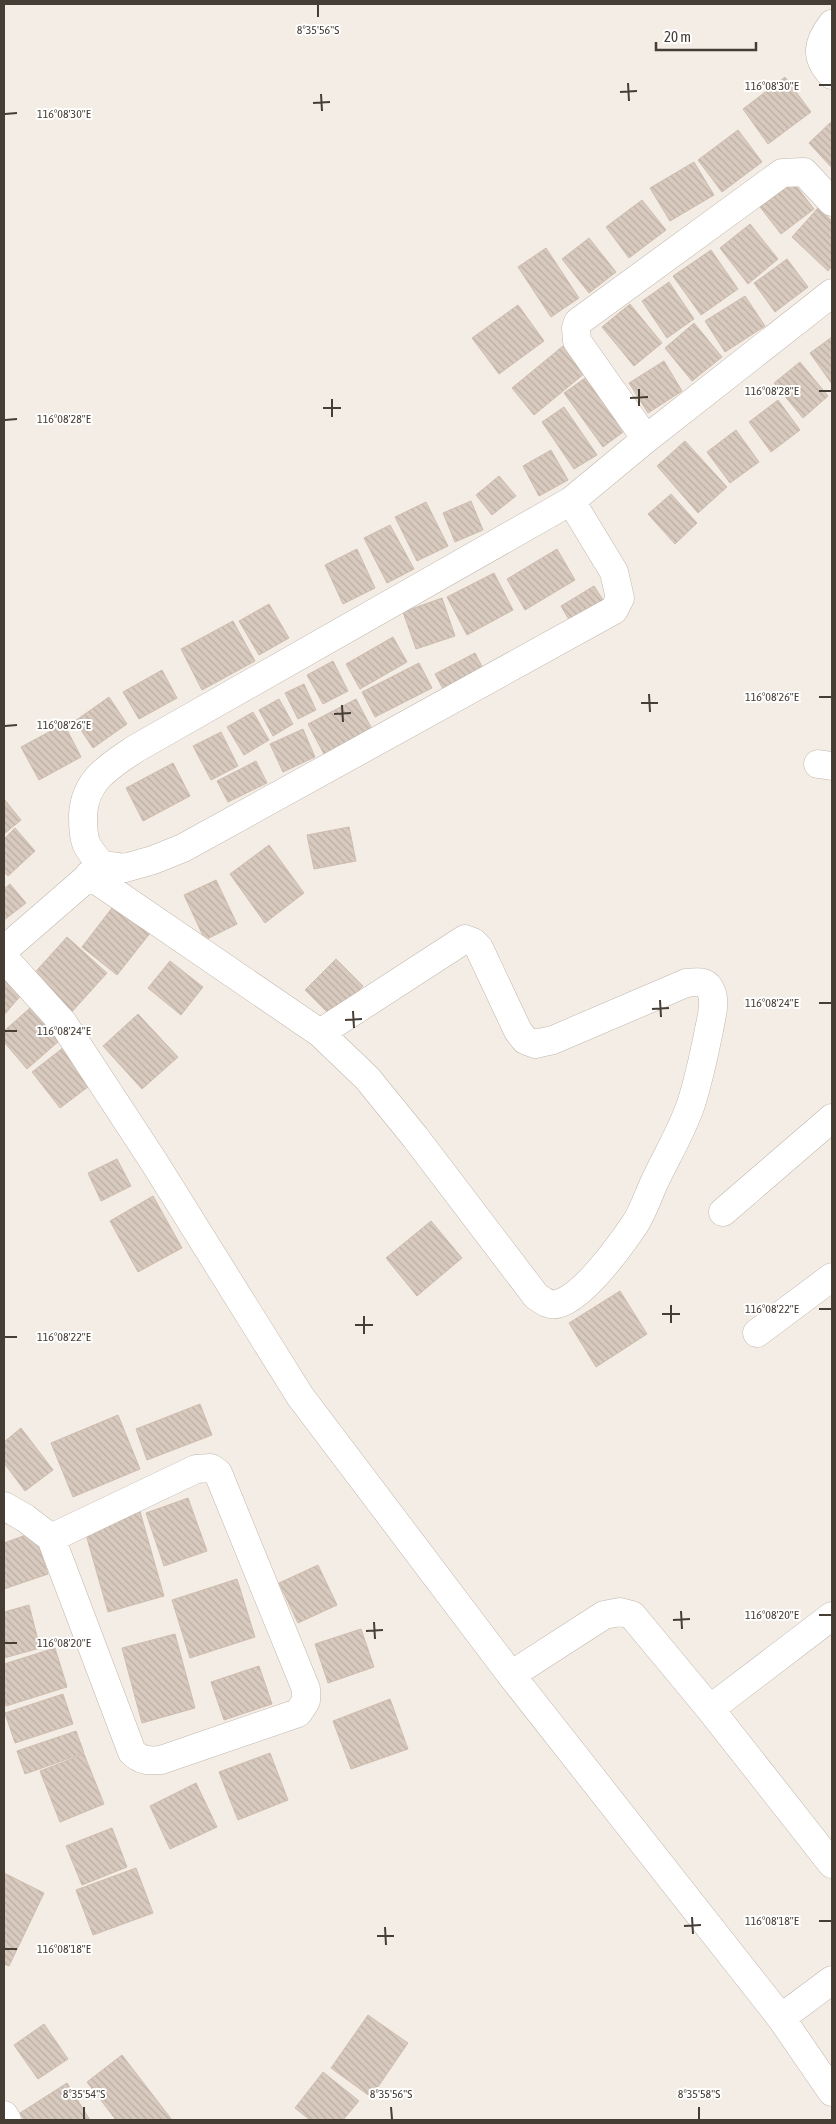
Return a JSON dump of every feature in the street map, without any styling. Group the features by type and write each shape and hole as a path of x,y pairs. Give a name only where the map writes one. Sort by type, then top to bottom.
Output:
{"street":[{"path":"832,24 820,41 821,58 826,69 832,75"},
{"path":"646,438 577,341 576,328 578,322 782,173 804,172 832,202"},
{"path":"320,1033 465,939 473,942 479,948 518,1031 525,1040 535,1044 569,1034 686,984 698,981 703,983 709,988 712,995 713,1011 702,1065 690,1106 636,1223 604,1266 568,1299 555,1305 546,1303 536,1296 415,1137 366,1078 320,1033 96,870 86,844 83,808 87,791 109,766 135,749 571,501 646,438 832,293"},
{"path":"4,950 96,870 125,868 153,860 182,848 614,610 620,598 614,572 571,501"},
{"path":"4,958 63,1023 154,1162 300,1396 511,1675 781,2018 832,2092"},
{"path":"723,1212 832,1118"},
{"path":"757,1334 832,1277"},
{"path":"4,1506 25,1518 51,1538 132,1752 137,1757 148,1761 161,1760 298,1713 306,1701 306,1689 218,1473 211,1468 196,1469 51,1538"},
{"path":"511,1675 604,1615 620,1612 632,1615 710,1708 823,1834 832,1864"},
{"path":"710,1708 832,1616"},
{"path":"781,2018 832,1980"},
{"path":"4,2115 7,2120"}],"building":[{"path":"785,77 811,112 768,144 743,109"},
{"path":"832,121 832,168 809,143"},
{"path":"738,130 762,162 722,192 698,160"},
{"path":"694,162 714,195 670,221 650,188"},
{"path":"793,182 814,209 781,234 760,207"},
{"path":"642,200 666,230 629,258 606,227"},
{"path":"818,208 832,221 832,266 828,271 792,237"},
{"path":"750,224 778,259 748,284 720,248"},
{"path":"589,238 616,272 589,293 562,259"},
{"path":"546,248 579,298 551,317 518,267"},
{"path":"711,250 738,289 701,315 673,276"},
{"path":"787,259 808,287 775,312 754,283"},
{"path":"669,282 694,319 667,338 642,301"},
{"path":"745,296 765,326 725,352 705,321"},
{"path":"630,304 662,343 634,366 602,327"},
{"path":"518,305 544,341 499,374 472,338"},
{"path":"694,323 722,357 692,381 665,348"},
{"path":"832,337 832,384 810,353"},
{"path":"563,346 585,373 534,415 512,388"},
{"path":"664,361 682,391 648,413 629,383"},
{"path":"800,362 828,396 803,418 774,383"},
{"path":"588,376 627,429 603,447 564,393"},
{"path":"778,400 800,430 771,452 749,422"},
{"path":"564,407 597,455 574,469 542,422"},
{"path":"736,430 759,462 730,483 707,452"},
{"path":"685,441 727,487 698,513 657,466"},
{"path":"551,450 568,480 539,496 523,466"},
{"path":"499,476 516,496 492,515 476,495"},
{"path":"671,494 697,523 675,544 648,514"},
{"path":"471,501 483,530 455,542 443,513"},
{"path":"426,502 448,546 417,561 395,517"},
{"path":"390,525 414,569 387,583 364,538"},
{"path":"357,549 375,588 343,604 325,565"},
{"path":"557,549 575,580 525,610 507,579"},
{"path":"494,573 513,610 467,635 447,597"},
{"path":"594,586 609,609 575,630 561,606"},
{"path":"442,598 455,636 416,649 403,612"},
{"path":"269,604 289,638 259,655 239,621"},
{"path":"233,621 255,661 202,690 181,649"},
{"path":"393,637 407,662 360,689 346,664"},
{"path":"475,653 488,678 449,700 435,674"},
{"path":"333,661 348,691 323,704 307,675"},
{"path":"419,663 432,688 375,717 362,692"},
{"path":"162,670 177,698 139,719 123,692"},
{"path":"304,684 316,710 298,719 285,693"},
{"path":"109,697 127,724 93,748 75,721"},
{"path":"279,699 293,724 273,736 259,710"},
{"path":"356,699 373,731 325,756 308,724"},
{"path":"253,712 269,740 244,755 227,727"},
{"path":"64,724 81,757 39,780 21,747"},
{"path":"303,729 315,757 283,772 270,744"},
{"path":"221,732 238,766 211,780 193,746"},
{"path":"256,761 267,783 228,802 217,781"},
{"path":"173,763 190,796 143,821 126,788"},
{"path":"4,799 21,820 4,834"},
{"path":"349,827 356,861 314,869 307,835"},
{"path":"15,828 35,851 8,876 4,872 4,839"},
{"path":"269,845 304,893 265,923 230,874"},
{"path":"216,880 237,924 205,940 184,895"},
{"path":"10,884 26,903 4,920 4,889"},
{"path":"115,904 151,932 117,975 82,947"},
{"path":"67,937 107,973 69,1015 29,979"},
{"path":"336,959 363,986 332,1017 305,990"},
{"path":"170,961 203,987 181,1015 148,988"},
{"path":"4,979 22,994 4,1015"},
{"path":"30,1008 59,1041 27,1069 4,1042 4,1031"},
{"path":"138,1014 178,1057 142,1089 103,1046"},
{"path":"68,1044 96,1081 60,1108 32,1072"},
{"path":"117,1159 131,1186 101,1201 88,1173"},
{"path":"153,1196 182,1248 138,1272 110,1221"},
{"path":"431,1221 462,1258 417,1296 386,1258"},
{"path":"620,1291 647,1334 596,1367 569,1323"},
{"path":"200,1404 212,1435 147,1460 136,1429"},
{"path":"118,1415 140,1469 73,1497 51,1443"},
{"path":"21,1428 53,1470 25,1491 4,1463 4,1442"},
{"path":"188,1498 207,1551 164,1566 146,1513"},
{"path":"139,1508 164,1596 108,1612 83,1524"},
{"path":"34,1532 48,1574 4,1589 4,1543"},
{"path":"318,1565 337,1605 298,1623 279,1583"},
{"path":"237,1579 255,1637 190,1658 172,1600"},
{"path":"29,1605 40,1648 4,1658 4,1612"},
{"path":"361,1629 374,1667 328,1683 315,1644"},
{"path":"175,1634 195,1708 142,1723 122,1648"},
{"path":"55,1648 67,1687 6,1706 4,1698 4,1664"},
{"path":"259,1666 272,1704 224,1720 211,1682"},
{"path":"63,1694 73,1724 15,1743 5,1713"},
{"path":"390,1699 408,1749 351,1769 333,1721"},
{"path":"76,1731 84,1753 25,1774 17,1751"},
{"path":"270,1753 288,1800 238,1820 219,1772"},
{"path":"84,1754 104,1804 60,1822 40,1771"},
{"path":"196,1783 217,1827 170,1849 150,1806"},
{"path":"112,1828 127,1867 82,1885 66,1846"},
{"path":"136,1868 153,1913 93,1935 76,1890"},
{"path":"4,1873 44,1893 9,1966 4,1964"},
{"path":"368,2015 408,2043 371,2097 331,2068"},
{"path":"44,2024 68,2059 38,2079 14,2045"},
{"path":"122,2055 172,2120 116,2120 87,2082"},
{"path":"323,2072 359,2101 343,2120 310,2120 295,2108"},
{"path":"67,2083 90,2120 24,2120 20,2113"}]}
